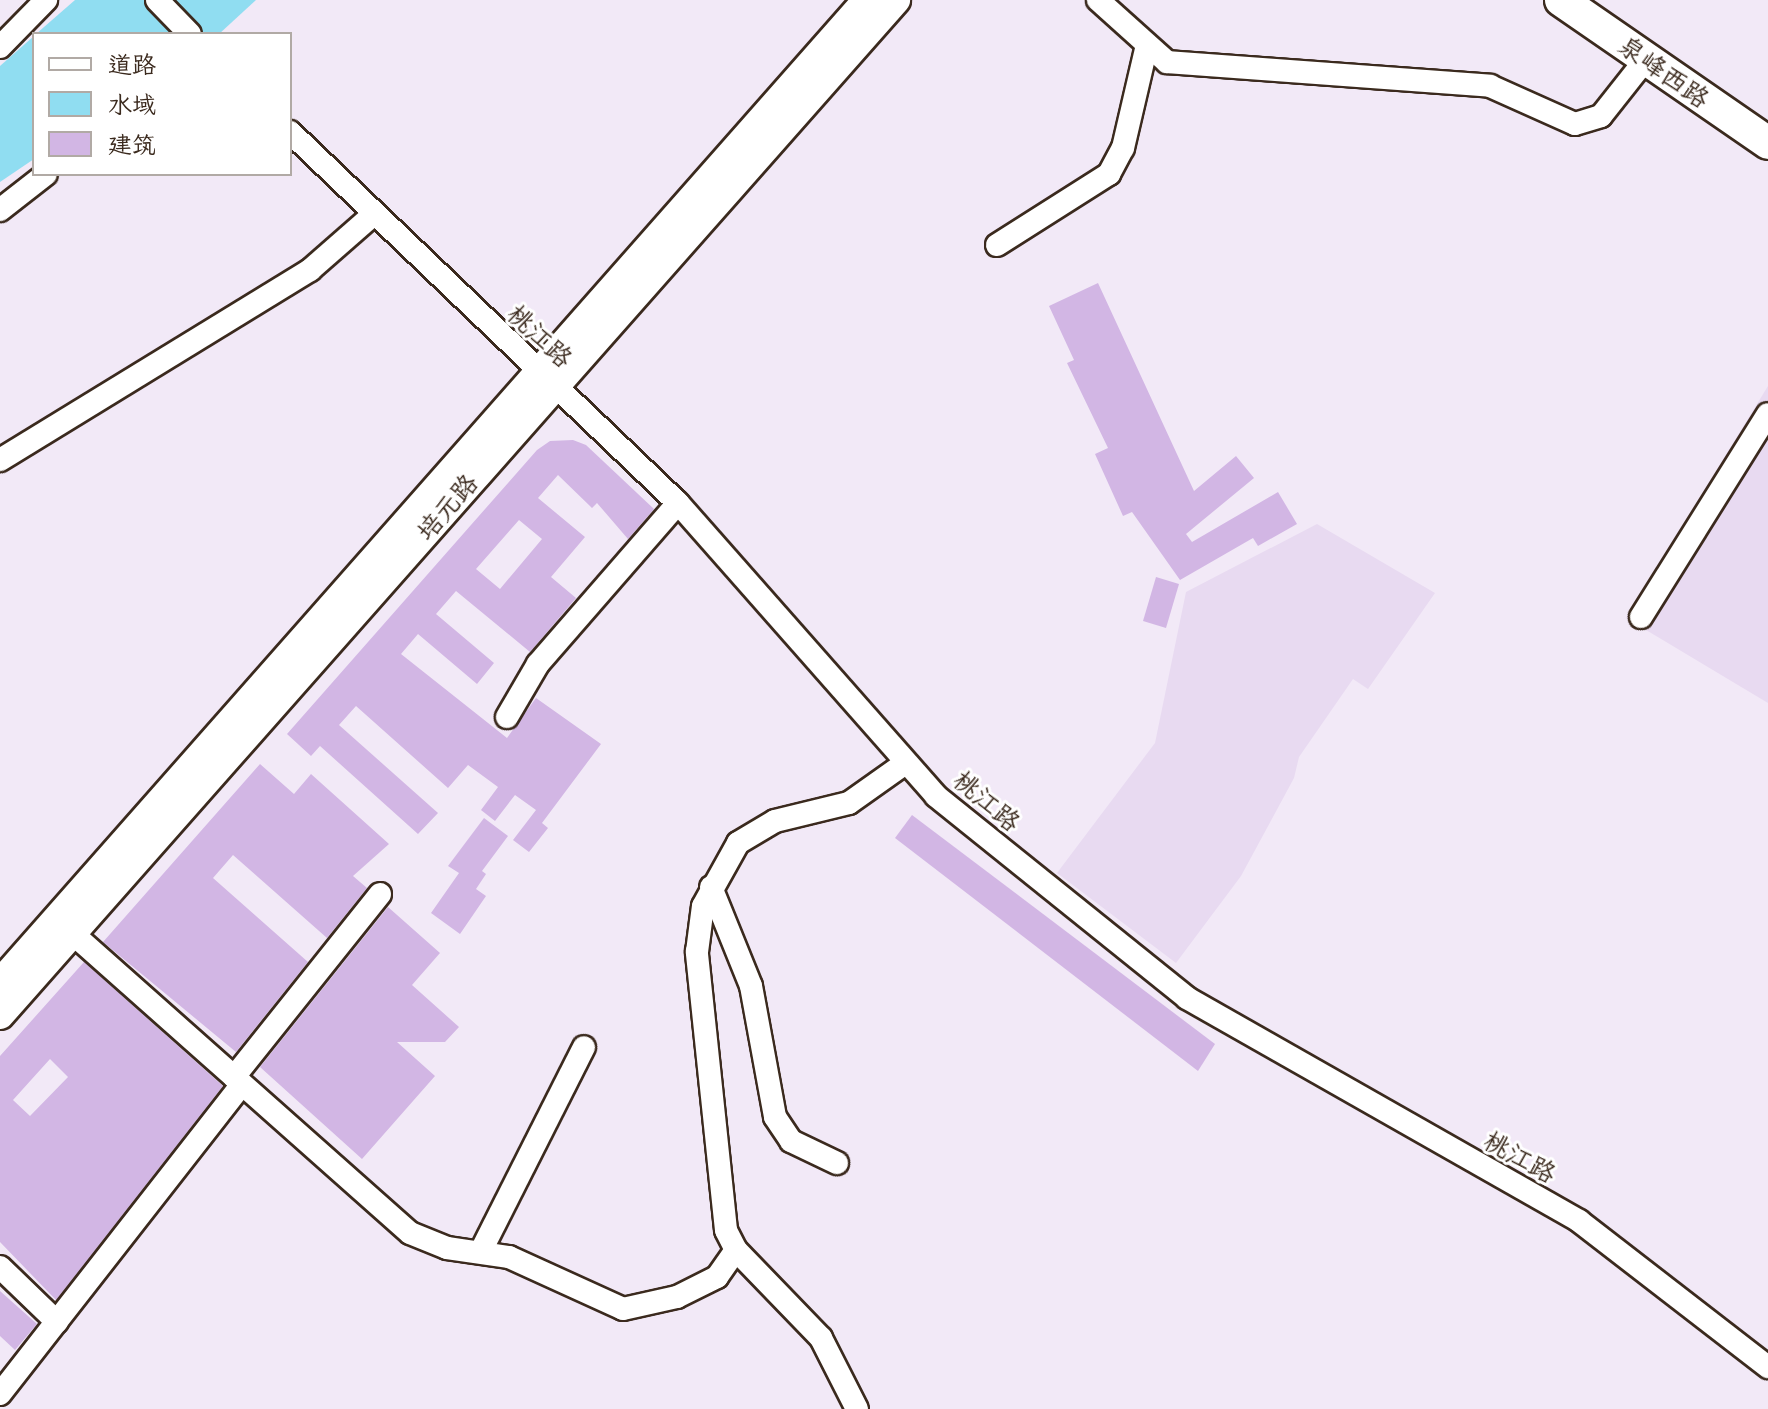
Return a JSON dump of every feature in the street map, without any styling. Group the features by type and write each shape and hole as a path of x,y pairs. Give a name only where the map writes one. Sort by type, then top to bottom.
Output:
{"highway":[{"name":"泉峰西路","path":"1561,0 1768,143"}],"main road":[{"name":"培元路","path":"0,1015 867,0"},
{"name":"培元路","path":"0,983 545,380 896,0"}],"street":[{"path":"0,47 46,0"},
{"path":"157,0 188,32"},
{"path":"1098,0 1146,49 1167,62 1490,86 1575,124 1601,116 1646,59"},
{"path":"997,245 1109,174 1123,148 1146,49"},
{"name":"桃江路","path":"292,134 545,380 678,503 904,764 1187,998 1579,1221 1768,1367"},
{"path":"0,210 43,176"},
{"path":"0,460 310,270 374,214"},
{"path":"1641,617 1768,414"},
{"path":"507,717 538,664 678,503"},
{"path":"857,1409 821,1338 736,1250 726,1230 697,952 711,887 754,830 849,803 904,764"},
{"path":"711,887 751,986 775,1117 791,1141 837,1163"},
{"path":"0,1394 380,894"},
{"path":"72,933 410,1233 447,1248 482,1249 623,1309 677,1297 717,1277 736,1250"},
{"path":"482,1249 584,1047"},
{"path":"0,1267 57,1322"}],"shaded area":[{"path":"1768,386 1768,703 1626,618"},
{"path":"1317,524 1435,593 1368,689 1353,679 1299,757 1294,778 1241,876 1176,963 1057,873 1155,743 1186,592"}],"water":[{"path":"75,0 256,0 221,32 38,32"},
{"path":"32,38 32,160 0,182 0,66"}],"building":[{"path":"1098,283 1194,491 1236,456 1254,478 1186,534 1192,542 1278,492 1297,524 1258,546 1253,538 1180,580 1132,512 1123,516 1095,454 1108,448 1067,363 1074,360 1049,306"},
{"path":"573,440 586,445 654,509 628,539 597,503 592,508 558,475 538,498 585,537 551,577 576,598 530,652 456,591 436,614 494,663 477,684 418,634 401,654 507,738 536,698 601,744 542,823 548,828 529,852 513,840 536,810 515,795 495,821 481,810 498,787 468,765 448,788 356,706 339,725 438,813 418,834 320,746 311,756 287,734 537,450 550,441","holes":["519,520 542,539 500,589 476,569"]},
{"path":"1156,577 1179,584 1166,628 1143,621"},
{"path":"260,764 294,794 311,774 389,844 353,876 367,888 327,938 233,855 213,878 308,962 236,1052 103,942"},
{"path":"912,815 1215,1044 1198,1071 895,838"},
{"path":"484,818 508,836 482,871 486,874 476,889 486,896 460,934 431,913 459,873 448,866"},
{"path":"388,907 440,953 412,985 459,1027 445,1042 397,1042 435,1076 362,1159 260,1067"},
{"path":"84,962 223,1086 56,1300 0,1242 0,1056","holes":["50,1059 68,1077 30,1116 13,1100"]},
{"path":"0,1291 37,1324 15,1350 0,1336"}]}
